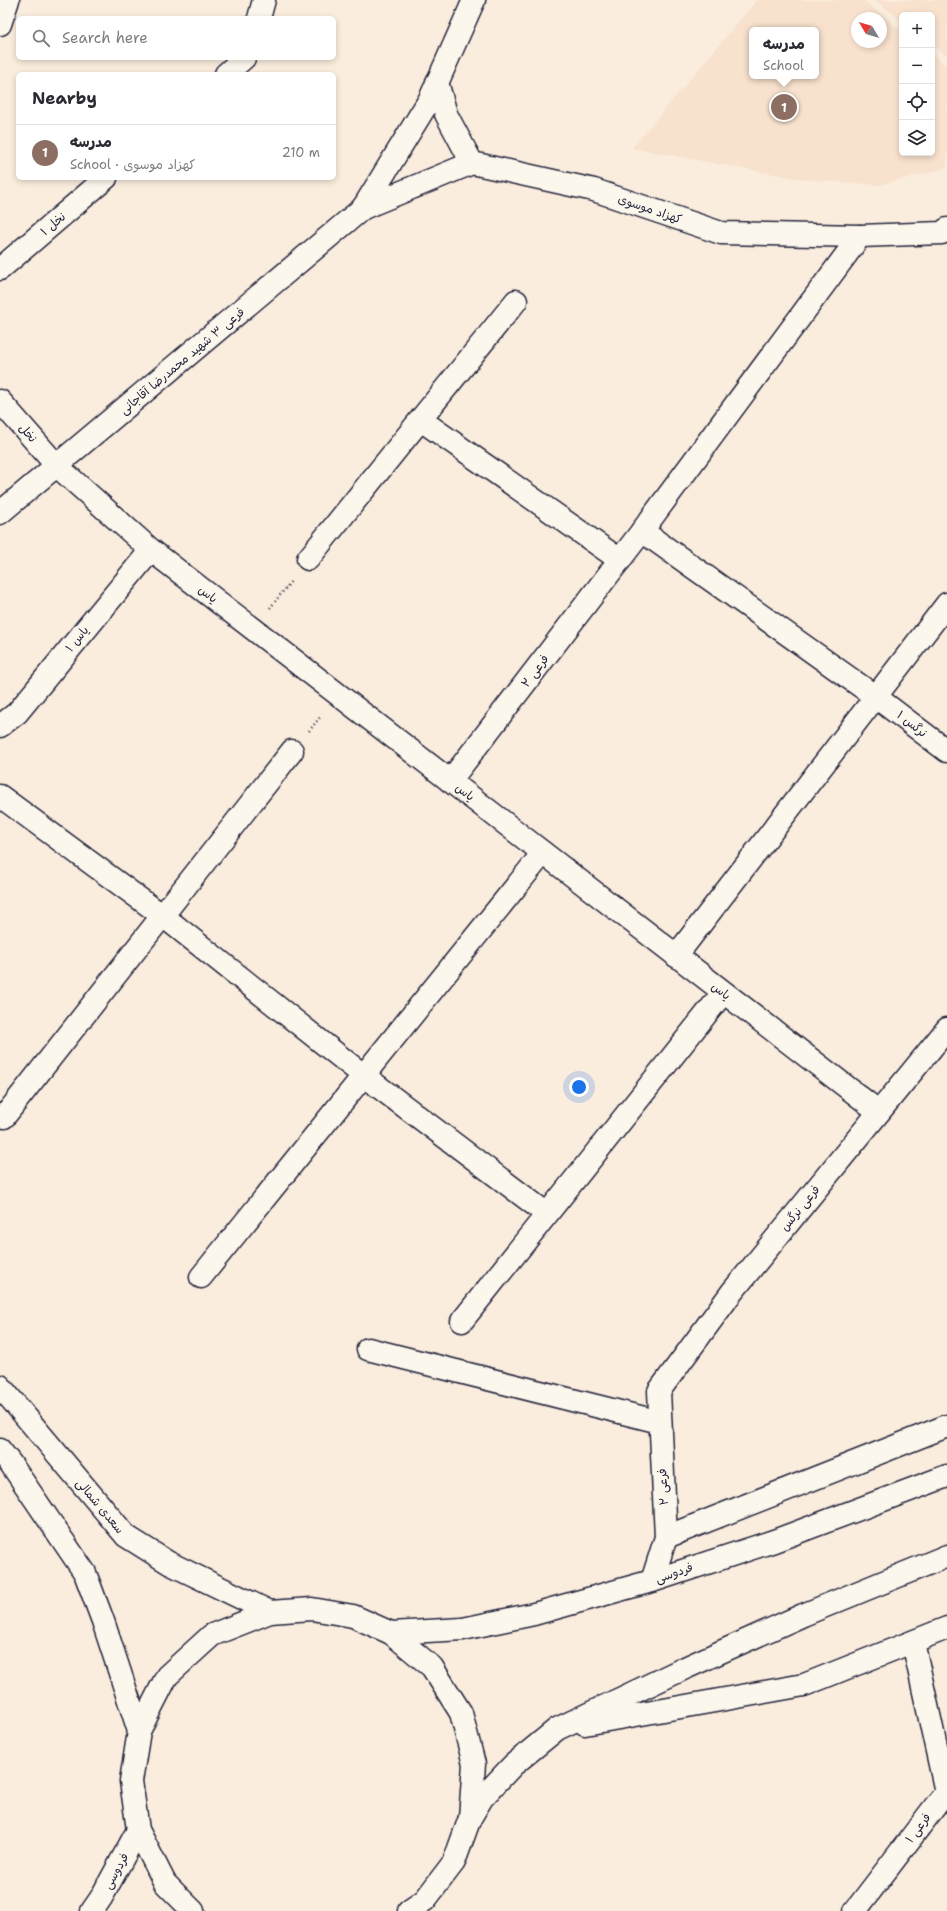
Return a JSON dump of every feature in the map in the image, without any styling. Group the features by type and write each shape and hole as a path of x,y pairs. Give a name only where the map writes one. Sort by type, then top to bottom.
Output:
{"street":[{"path":"0,24 8,0"},
{"path":"260,16 264,0"},
{"path":"363,208 430,99 474,0"},
{"path":"228,72 242,60"},
{"path":"363,208 472,162 446,114 437,82"},
{"name":"کهزاد موسوی","path":"472,162 594,190 720,233 860,236 942,233 947,230"},
{"name":"نخل ۱","path":"0,269 104,180"},
{"name":"فرعی ۳ شهید محمدرضا آقاجانی","path":"0,513 363,208"},
{"name":"فرعی ۲","path":"450,782 642,531 860,236"},
{"path":"308,559 516,302"},
{"name":"نخل","path":"0,401 56,466"},
{"path":"421,420 620,560"},
{"name":"یاس","path":"56,466 151,550 879,1112"},
{"name":"نرگس ۱","path":"642,531 876,697 947,752"},
{"name":"یاس ۱","path":"0,726 17,712 151,550"},
{"path":"676,956 947,604"},
{"path":"4,1118 292,751"},
{"path":"0,796 163,916 363,1075 547,1214"},
{"path":"201,1277 542,853"},
{"path":"462,1321 723,993"},
{"name":"فرعی نرگس","path":"659,1391 732,1292 947,1029"},
{"path":"368,1349 660,1422"},
{"name":"سعدی شمالی","path":"0,1386 126,1536 169,1563 270,1612"},
{"name":"فرعی ۲","path":"652,1581 666,1537 659,1391"},
{"path":"666,1537 947,1426"},
{"path":"0,1450 12,1464 85,1573 103,1621 139,1731"},
{"name":"فردوسی","path":"391,1633 418,1633 470,1627 534,1614 652,1581 774,1541 947,1476"},
{"path":"419,1907 454,1862 470,1818 482,1798 513,1765 557,1729 685,1668 803,1615 947,1556"},
{"path":"193,1911 164,1883 138,1830 131,1781 139,1731 167,1676 212,1635 270,1612 312,1609 353,1616 391,1633 432,1667 461,1713 474,1764 470,1818"},
{"path":"557,1729 804,1684 947,1628"},
{"name":"فرعی ۱","path":"855,1911 946,1792 913,1642"},
{"name":"فردوسی","path":"92,1911 101,1898 138,1830"}],"path":[{"path":"254,629 308,559"},
{"path":"292,751 339,695"}],"shaded area":[{"path":"757,0 863,0 878,12 851,12 851,48 887,48 887,19 899,29 899,156 935,156 935,56 947,66 947,166 940,170 879,185 801,179 632,148"},
{"path":"875,0 947,0 947,56 935,47 935,12 899,12 899,19"}],"place":[{"name":"مدرسه","path":"784,107"}]}
